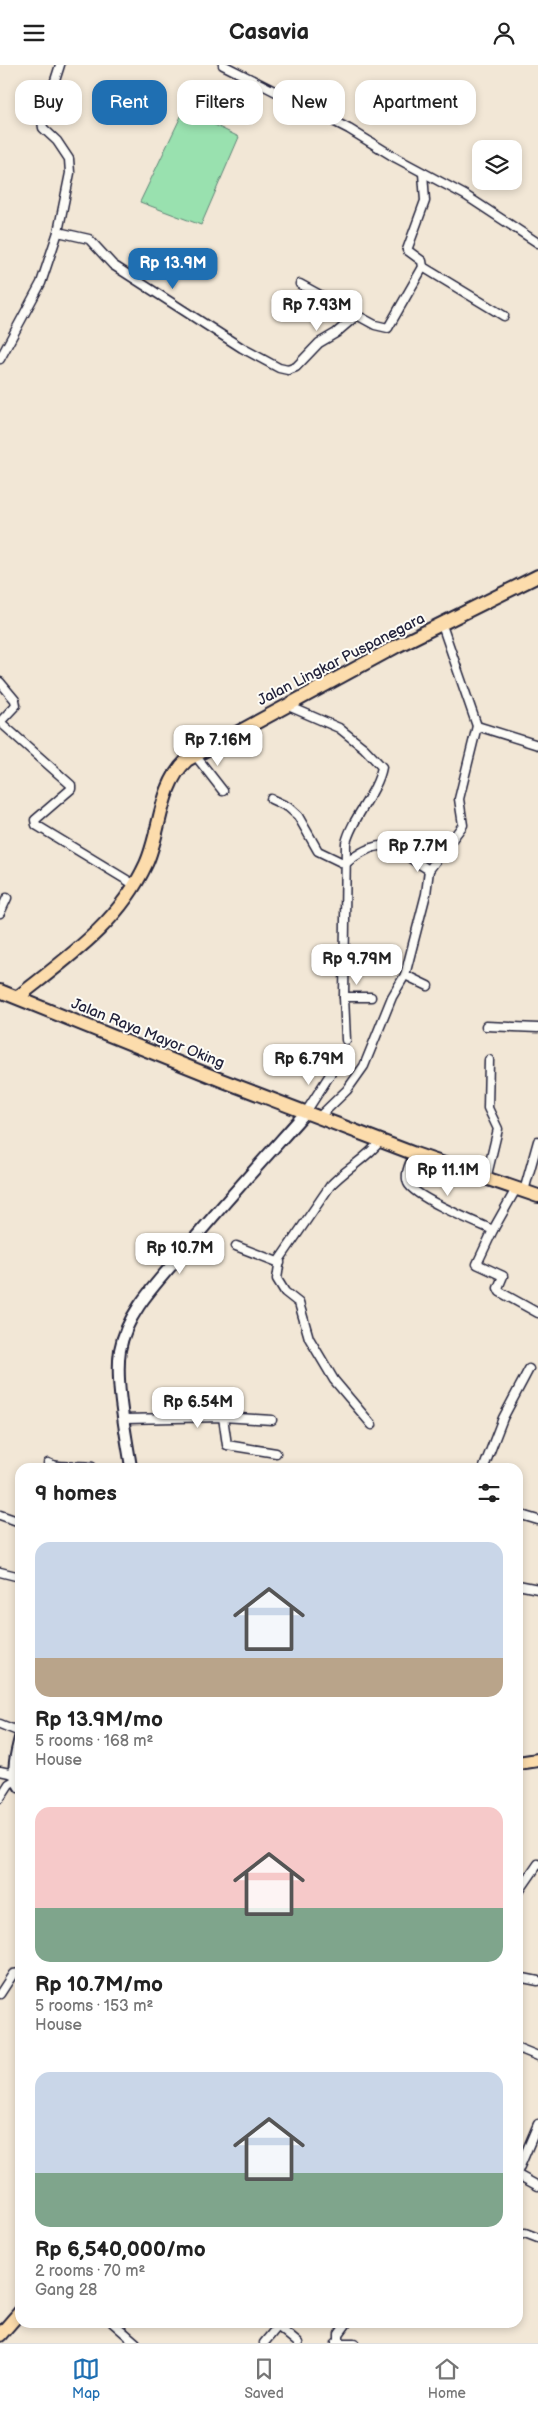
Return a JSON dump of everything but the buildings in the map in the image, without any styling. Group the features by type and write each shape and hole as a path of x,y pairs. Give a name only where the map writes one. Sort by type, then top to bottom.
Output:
{"main road":[{"name":"Jalan Lingkar Puspanegara","path":"18,997 104,927 135,885 146,863 173,776 187,759 286,704 397,646 538,576"},
{"name":"Jalan Raya Mayor Oking","path":"0,991 221,1080 486,1179 538,1196"},
{"path":"523,1762 538,1760"},
{"path":"0,2335 15,2318"}],"street":[{"path":"0,359 35,297 58,232 71,165 63,149 43,128 42,121 60,65"},
{"path":"222,65 341,124 423,173 465,195 538,243"},
{"path":"423,173 425,201 406,250 422,261 424,267 504,316"},
{"path":"58,232 89,239 113,265 242,348 279,368 288,370 296,367 319,343 336,333 357,315"},
{"path":"300,284 375,325 388,328 424,267"},
{"path":"319,1117 347,1090 364,1066 392,997 405,975 426,895 429,870 441,852 462,828 459,799 477,725 442,625"},
{"path":"0,682 15,700 16,705 0,722 71,785 71,789 39,815 35,820 36,825 135,885"},
{"path":"286,704 300,712 322,719 343,731 382,767 355,825 348,834 344,864 344,997 346,1040"},
{"path":"477,725 538,745"},
{"path":"195,755 223,791"},
{"path":"271,799 288,807 298,816 318,851 344,864"},
{"path":"344,864 366,848 386,845 429,870"},
{"path":"0,913 7,898"},
{"path":"405,975 428,986"},
{"path":"344,997 370,997"},
{"path":"486,1027 538,1028"},
{"path":"486,1179 498,1129 488,1108 489,1060"},
{"path":"130,1463 120,1380 120,1351 130,1320 140,1304 199,1233 306,1112 331,1073"},
{"path":"372,1425 334,1380 314,1349 305,1329 299,1303 279,1284 277,1279 280,1263 330,1186 338,1176 369,1153 381,1140"},
{"path":"538,1141 520,1190 493,1230 477,1264 503,1276 498,1288 500,1292 538,1313"},
{"path":"415,1153 408,1167 408,1180 411,1187 437,1204 493,1230"},
{"path":"236,1246 280,1263"},
{"path":"486,1463 503,1418 529,1369"},
{"path":"124,1419 223,1417 272,1421"},
{"path":"223,1417 227,1445 276,1453"},
{"path":"0,1515 15,1520"},
{"path":"523,1516 538,1520"},
{"path":"0,1572 15,1576"},
{"path":"523,1586 538,1589"},
{"path":"0,1724 15,1730"},
{"path":"0,1771 15,1779"},
{"path":"0,1798 9,1784 15,1781"},
{"path":"523,1886 538,1864"},
{"path":"0,1994 13,1973 15,1973"},
{"path":"523,1978 538,1981"},
{"path":"523,2050 538,2056"},
{"path":"523,2160 538,2125"},
{"path":"523,2178 538,2186"},
{"path":"523,2234 538,2238"},
{"path":"119,2328 136,2343"},
{"path":"264,2343 274,2328"},
{"path":"280,2328 298,2343"},
{"path":"343,2328 339,2333 338,2343 354,2343"}],"green space":[{"path":"177,125 215,125 239,137 201,225 140,202"}]}
